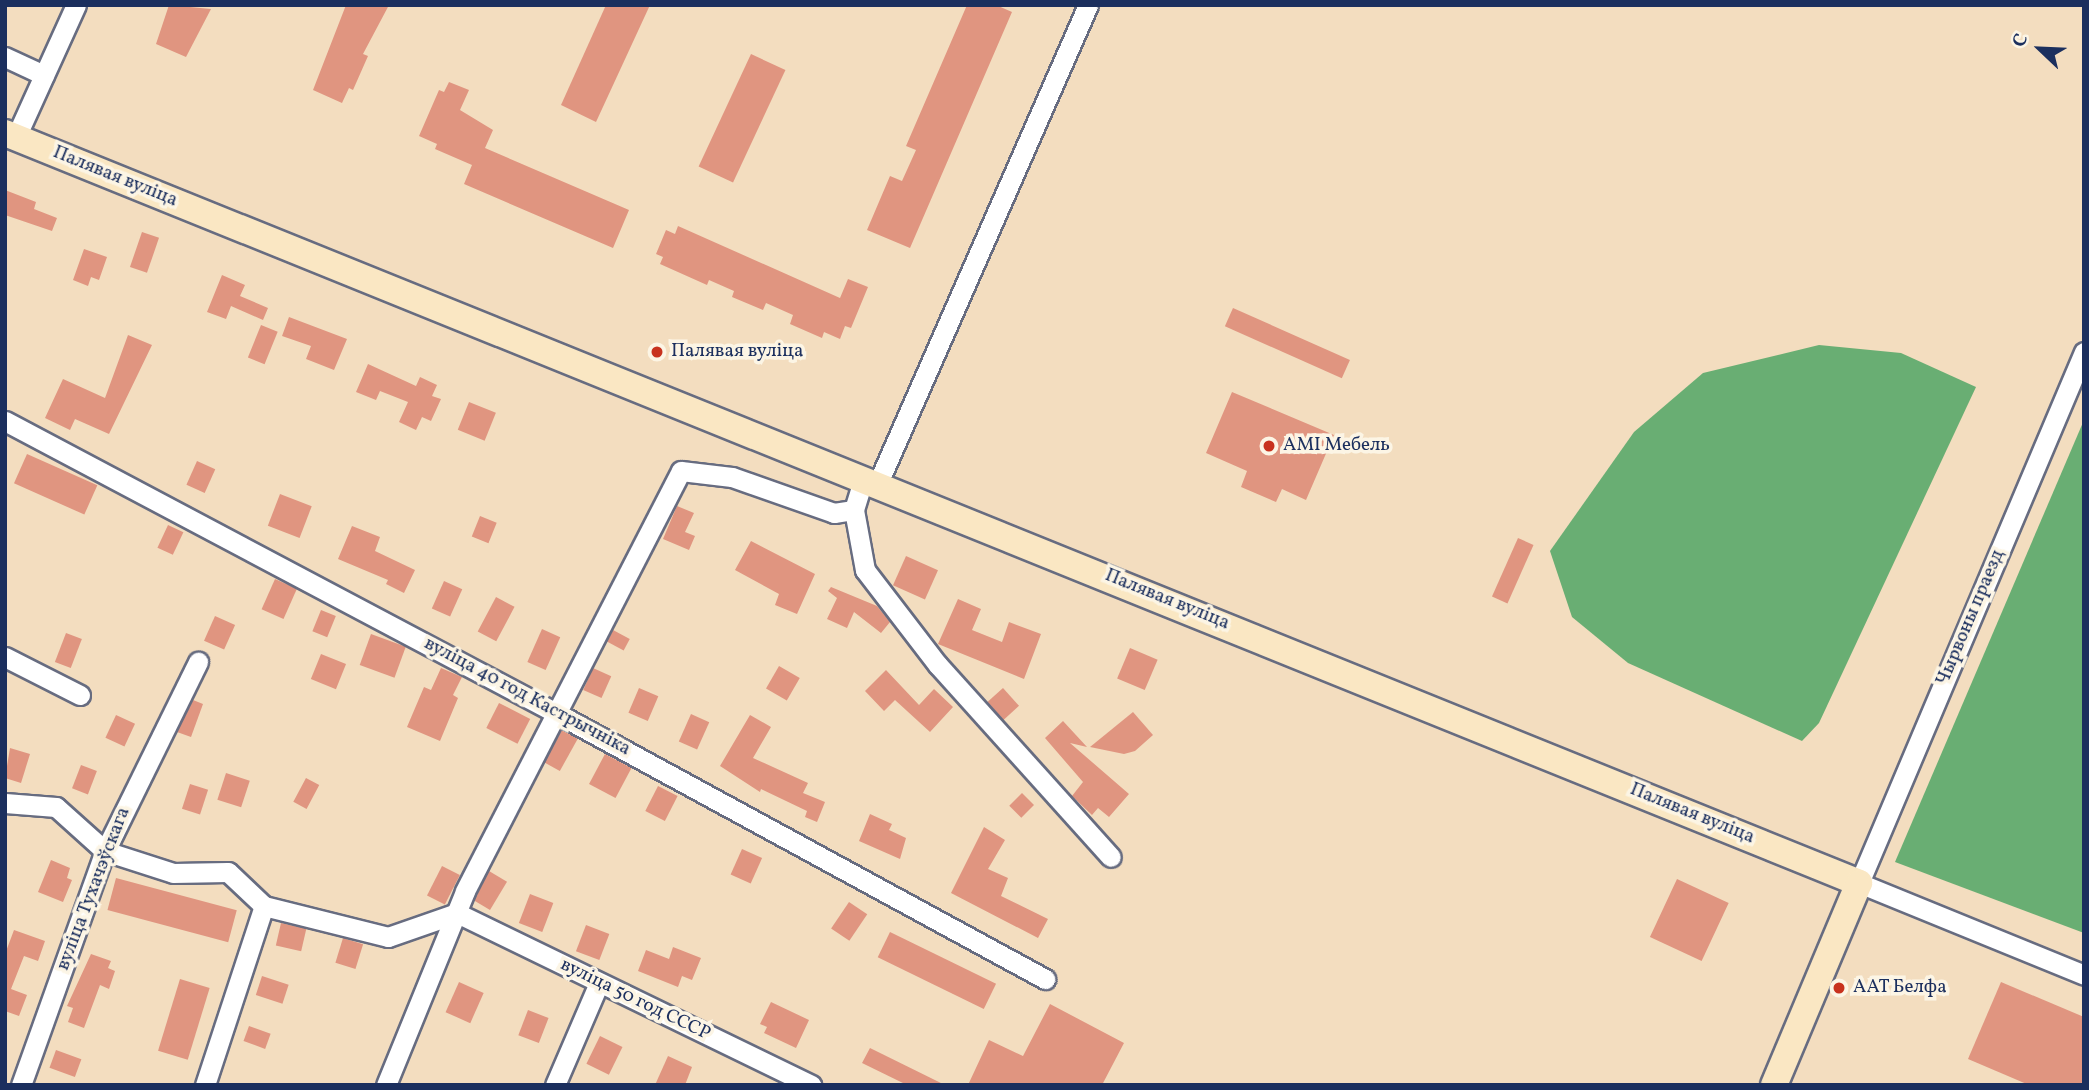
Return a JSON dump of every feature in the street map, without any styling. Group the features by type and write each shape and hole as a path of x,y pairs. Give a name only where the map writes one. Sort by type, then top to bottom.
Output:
{"street":[{"path":"10,135 44,75 76,5"},
{"path":"1088,5 871,480 853,510 865,570 938,665 1111,857"},
{"path":"5,57 44,75"},
{"name":"Палявая вуліца","path":"10,135 871,480 1859,883"},
{"name":"Чырвоны праезд","path":"1774,1085 2084,352"},
{"name":"вуліца 40 год Кастрычніка","path":"5,421 556,713 1045,979"},
{"path":"386,1085 457,914 556,713 681,471 732,477 835,513 853,510"},
{"path":"5,657 80,695"},
{"name":"вуліца Тухачэўскага","path":"21,1085 105,851 198,662"},
{"path":"5,803 56,807 105,851 173,873 228,872 264,906 388,937 457,914"},
{"path":"1859,883 2084,975"},
{"path":"205,1085 264,906"},
{"name":"вуліца 50 год СССР","path":"457,914 813,1085"},
{"path":"555,1085 599,983"}],"green space":[{"path":"1819,345 1901,353 1976,387 1819,723 1802,741 1628,663 1572,617 1550,551 1634,432 1703,373"},
{"path":"2084,420 2084,933 1895,862"}],"building":[{"path":"169,5 211,9 186,57 156,44"},
{"path":"346,5 389,5 363,54 368,56 353,90 349,88 342,103 313,90"},
{"path":"606,5 650,5 596,122 561,105"},
{"path":"967,5 996,5 1012,12 910,248 867,230 890,176 902,181 916,150 906,146"},
{"path":"751,54 785,70 733,182 699,166"},
{"path":"449,82 469,90 460,110 493,130 485,148 629,210 613,248 464,184 472,165 435,149 437,144 419,136 439,90 444,92"},
{"path":"5,190 36,202 34,209 57,218 52,231 5,215"},
{"path":"678,226 840,298 848,279 868,287 851,328 845,326 840,339 824,332 822,338 790,324 793,315 766,303 763,310 732,297 734,291 709,280 707,285 660,264 663,257 656,254 666,230 675,234"},
{"path":"142,232 159,238 147,273 130,267"},
{"path":"84,249 107,257 99,280 91,277 88,286 73,280"},
{"path":"222,275 245,285 240,296 268,308 263,320 231,306 226,319 207,312"},
{"path":"1233,308 1350,360 1342,378 1225,326"},
{"path":"289,317 347,339 334,370 306,359 311,346 282,336"},
{"path":"261,325 278,332 265,364 248,357"},
{"path":"128,335 152,345 109,434 75,419 70,430 45,418 63,379 105,398"},
{"path":"368,364 416,386 420,377 437,385 432,396 441,399 431,421 422,417 416,430 399,422 408,402 380,391 376,400 356,392"},
{"name":"AMI Мебель","path":"1232,392 1334,435 1306,500 1282,489 1276,502 1241,487 1247,471 1206,453"},
{"path":"469,402 496,413 485,441 458,430"},
{"path":"27,454 97,485 84,515 14,483"},
{"path":"197,461 215,469 205,493 186,485"},
{"path":"280,494 312,506 300,538 268,526"},
{"path":"677,506 694,513 685,532 695,536 689,550 663,539"},
{"path":"480,516 497,523 488,543 472,536"},
{"path":"168,525 183,532 173,555 157,548"},
{"path":"352,526 380,537 375,551 415,570 404,593 386,584 388,580 338,559"},
{"path":"1518,538 1534,545 1507,603 1492,596"},
{"path":"751,541 815,574 797,614 775,605 779,594 735,570"},
{"path":"906,556 938,570 925,599 893,585"},
{"path":"275,579 297,589 284,619 262,609"},
{"path":"444,581 462,589 450,617 432,608"},
{"path":"831,587 877,606 890,622 881,633 854,612 847,628 827,619 837,598 828,591"},
{"path":"496,597 515,607 496,641 478,631"},
{"path":"958,599 981,609 972,630 1002,642 1009,622 1041,634 1024,679 938,644"},
{"path":"321,610 336,616 327,637 312,631"},
{"path":"215,616 235,625 224,650 204,641"},
{"path":"542,629 560,637 546,670 527,662"},
{"path":"613,630 630,639 624,650 607,641"},
{"path":"66,633 82,639 71,668 55,662"},
{"path":"371,634 406,647 394,678 360,665"},
{"path":"1130,648 1158,660 1145,690 1117,678"},
{"path":"321,654 346,664 336,689 311,679"},
{"path":"779,666 800,678 787,701 766,689"},
{"path":"441,668 462,677 453,695 458,698 440,741 407,727 424,687 431,690"},
{"path":"593,668 611,676 602,698 583,690"},
{"path":"886,670 919,705 934,689 953,707 930,732 895,700 884,711 865,691"},
{"path":"639,688 658,696 648,721 628,713"},
{"path":"1003,688 1019,706 1003,720 987,702"},
{"path":"193,700 203,704 191,737 177,732"},
{"path":"499,703 530,719 517,744 486,728"},
{"path":"1133,712 1153,735 1135,751 1124,754 1090,747"},
{"path":"691,714 709,722 697,750 679,741"},
{"path":"116,715 135,724 124,747 105,738"},
{"path":"750,715 771,727 753,758 808,783 803,793 825,802 817,822 805,817 807,811 761,789 760,792 720,766"},
{"path":"1063,721 1087,747 1070,743 1129,794 1109,817 1098,808 1092,815 1072,796 1083,782 1045,738"},
{"path":"562,730 578,739 560,771 544,762"},
{"path":"10,748 30,754 21,783 5,778"},
{"path":"605,754 631,768 616,798 589,784"},
{"path":"81,765 97,771 88,794 72,788"},
{"path":"226,773 250,781 241,807 217,800"},
{"path":"306,778 319,785 307,809 293,802"},
{"path":"190,784 208,790 200,815 182,809"},
{"path":"658,786 678,796 665,821 645,811"},
{"path":"1022,793 1034,805 1021,818 1009,806"},
{"path":"870,814 892,824 889,830 906,838 900,859 859,841"},
{"path":"984,827 1005,840 988,869 1008,878 1001,896 1048,919 1038,938 951,893"},
{"path":"742,849 762,858 751,884 731,875"},
{"path":"51,860 70,868 67,878 72,880 63,902 38,892"},
{"path":"442,866 460,875 445,904 427,895"},
{"path":"489,871 507,882 490,910 472,899"},
{"path":"116,878 237,910 228,942 107,910"},
{"path":"1677,879 1729,903 1702,961 1650,937"},
{"path":"530,894 553,903 542,932 519,923"},
{"path":"849,902 867,914 849,941 831,929"},
{"path":"281,923 306,929 301,951 276,945"},
{"path":"586,925 609,934 599,960 576,951"},
{"path":"14,930 45,941 38,961 24,956 11,989 27,995 19,1016 5,1011 5,954"},
{"path":"890,932 996,984 984,1009 878,957"},
{"path":"343,938 363,944 355,969 335,963"},
{"path":"673,947 701,958 692,980 682,976 678,987 638,971 646,950 669,959"},
{"path":"91,954 111,961 108,968 115,971 109,989 100,985 84,1028 68,1022 73,1008 67,1006"},
{"path":"262,976 289,985 282,1004 256,995"},
{"path":"180,979 210,988 188,1060 158,1051"},
{"path":"459,982 484,993 470,1023 446,1012"},
{"path":"2001,982 2084,1017 2084,1085 2029,1085 1968,1059"},
{"path":"771,1002 809,1020 796,1048 764,1033 767,1027 760,1024"},
{"path":"1050,1004 1124,1043 1102,1085 968,1085 989,1040 1023,1056"},
{"path":"528,1010 549,1018 539,1043 518,1035"},
{"path":"249,1026 271,1034 265,1049 244,1041"},
{"path":"600,1036 622,1047 609,1075 586,1064"},
{"path":"870,1048 945,1085 907,1085 862,1063"},
{"path":"56,1050 81,1059 75,1077 50,1068"},
{"path":"668,1056 692,1067 685,1085 655,1085"}],"place":[{"name":"Палявая вуліца","path":"657,352"},
{"name":"AMI Мебель","path":"1269,446"},
{"name":"ААТ Белфа","path":"1839,988"}]}
